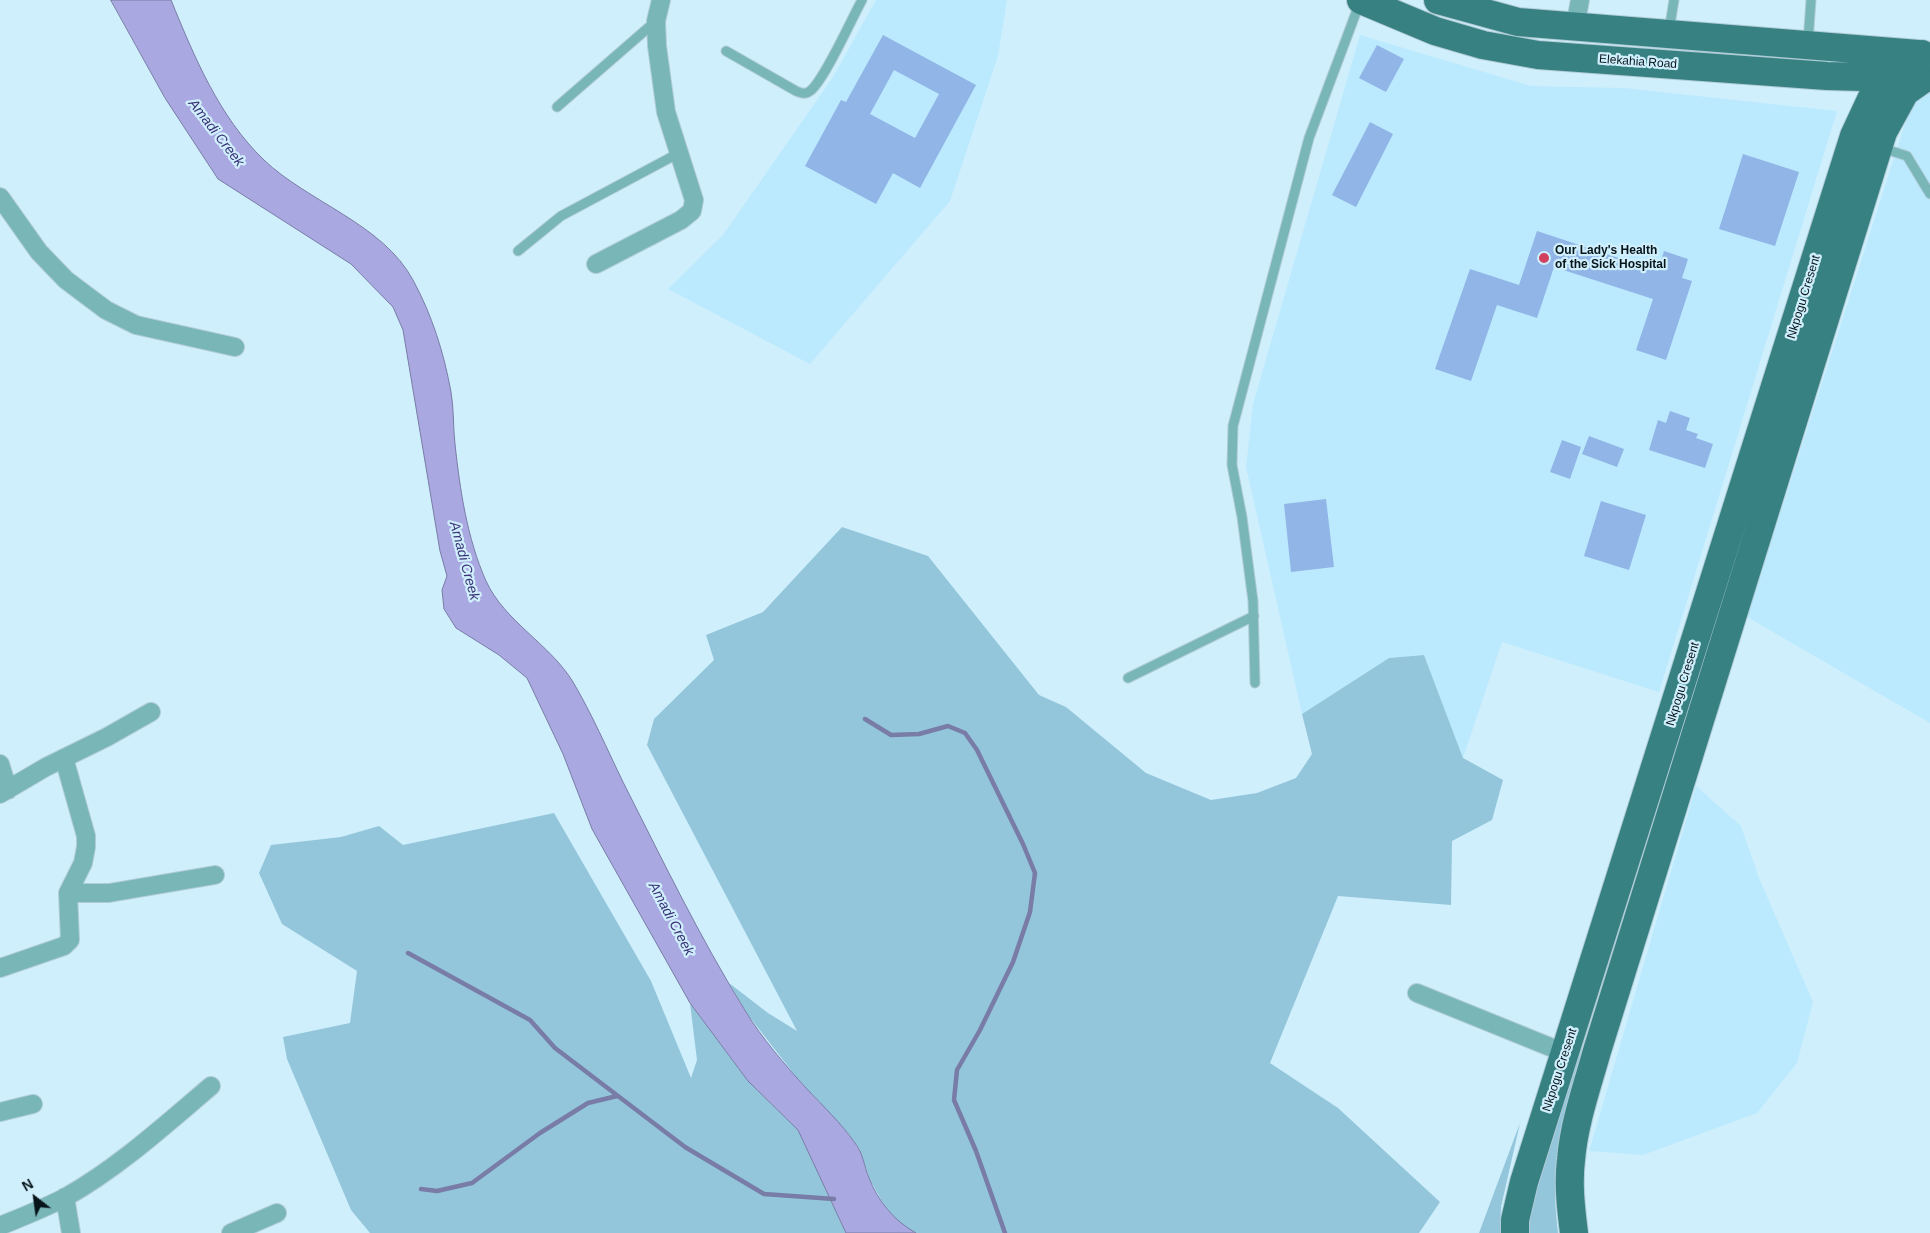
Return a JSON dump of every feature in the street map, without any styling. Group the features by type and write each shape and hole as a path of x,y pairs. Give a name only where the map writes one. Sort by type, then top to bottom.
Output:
{"main road":[{"name":"Elekahia Road","path":"1361,0 1435,31 1483,45 1538,55 1827,76 1881,78 1923,66"},
{"path":"1438,0 1518,22 1854,49 1923,66 1905,92 1881,140 1594,1061 1576,1128 1571,1159 1570,1181 1574,1233"},
{"path":"1854,49 1866,57 1881,78 1881,140"},
{"name":"Nkpogu Cresent","path":"1827,76 1849,99 1854,136"},
{"name":"Nkpogu Cresent","path":"1515,1233 1515,1220 1524,1182 1663,748 1854,136 1881,78"}],"street":[{"path":"596,264 681,220 692,211 694,200 666,112 657,46 656,21 661,0"},
{"path":"1576,27 1580,0"},
{"path":"0,197 39,252 66,280 106,310 136,325 235,347"},
{"path":"0,764 4,792 151,712"},
{"path":"0,968 68,943 71,934 67,903 68,893 83,863 86,836 64,758"},
{"path":"68,893 110,893 215,875"},
{"path":"1417,992 1565,1053"},
{"path":"0,1226 65,1197 127,1156 211,1086"},
{"path":"0,1112 34,1104"},
{"path":"65,1197 71,1233"},
{"path":"231,1233 277,1212"}],"lane":[{"path":"726,51 802,94 809,92 815,86 831,60 862,0"},
{"path":"1255,683 1252,582 1244,526 1232,466 1233,426 1310,138 1361,0"},
{"path":"1668,34 1674,0"},
{"path":"1808,45 1811,0"},
{"path":"557,107 656,21"},
{"path":"1881,140 1907,156 1930,194"},
{"path":"518,251 561,216 679,153"},
{"path":"1128,678 1254,616"}],"shaded area":[{"path":"876,0 1007,0 998,56 950,201 810,364 668,289 723,235 833,77"},
{"name":"Our Lady's Health of the Sick Hospital","path":"1360,35 1531,86 1624,88 1837,111 1659,692 1502,642 1463,758 1424,655 1389,658 1302,714 1246,467 1253,404"},
{"path":"1930,91 1930,723 1747,617 1909,111 1918,99"},
{"path":"842,527 928,556 1039,695 1066,707 1146,773 1211,800 1257,793 1296,778 1312,754 1302,714 1389,658 1424,655 1463,758 1503,780 1492,820 1452,841 1451,905 1338,896 1270,1063 1338,1108 1440,1202 1419,1233 916,1233 900,1225 884,1205 870,1180 859,1148 846,1131 797,1078 748,1015 729,983 768,1013 797,1031 647,745 654,719 714,660 706,635 763,612"},
{"path":"1696,786 1741,826 1759,878 1813,1002 1797,1063 1757,1113 1643,1155 1589,1151"},
{"path":"554,813 651,981 691,1078 697,1060 690,1003 748,1081 798,1130 846,1233 370,1233 351,1210 287,1059 283,1037 350,1023 357,971 282,924 259,873 271,845 341,837 379,826 403,845"},
{"path":"1580,1049 1585,1050 1566,1113 1556,1162 1555,1192 1558,1233 1526,1233 1531,1206"},
{"path":"1520,1123 1501,1207 1500,1233 1479,1233"}],"water":[{"name":"Amadi Creek","path":"111,0 171,0 209,85 234,125 248,143 282,175 364,228 400,260 420,293 437,334 445,363 452,398 454,438 465,514 479,565 486,581 504,609 552,656 573,682 682,898 713,956 752,1022 782,1061 838,1122 858,1147 873,1186 888,1210 901,1223 916,1233 846,1233 798,1130 748,1081 690,1003 592,829 563,754 527,678 499,655 456,628 444,609 442,590 447,576 440,551 403,330 393,307 351,264 218,179 165,98"}],"building":[{"path":"883,35 976,85 920,188 893,173 876,204 805,166 841,100 846,102","holes":["894,70 939,94 915,138 870,114"]},
{"path":"1377,45 1404,59 1386,92 1359,78"},
{"path":"1370,122 1393,134 1356,207 1332,195"},
{"path":"1743,154 1799,172 1775,246 1719,229"},
{"path":"1537,231 1658,271 1664,251 1688,259 1682,278 1692,281 1666,360 1636,350 1653,299 1554,267 1537,318 1497,305 1471,381 1435,369 1470,269 1519,285"},
{"path":"1670,411 1690,418 1686,430 1698,434 1696,438 1713,444 1705,468 1649,450 1658,420 1666,423"},
{"path":"1589,436 1624,449 1617,467 1582,454"},
{"path":"1562,440 1581,447 1570,479 1550,472"},
{"path":"1326,499 1334,567 1291,572 1284,504"},
{"path":"1601,501 1646,515 1629,570 1584,556"}],"waterway":[{"path":"865,719 891,735 919,734 948,726 965,733 977,750 1023,844 1035,873 1030,912 1013,962 980,1030 957,1070 954,1100 976,1151 1005,1233"},
{"path":"408,953 530,1020 555,1048 685,1147 764,1194 834,1199"},
{"path":"421,1189 437,1191 472,1183 540,1133 588,1103 617,1096"}],"place":[{"name":"Our Lady's Health of the Sick Hospital","path":"1544,258"}]}
